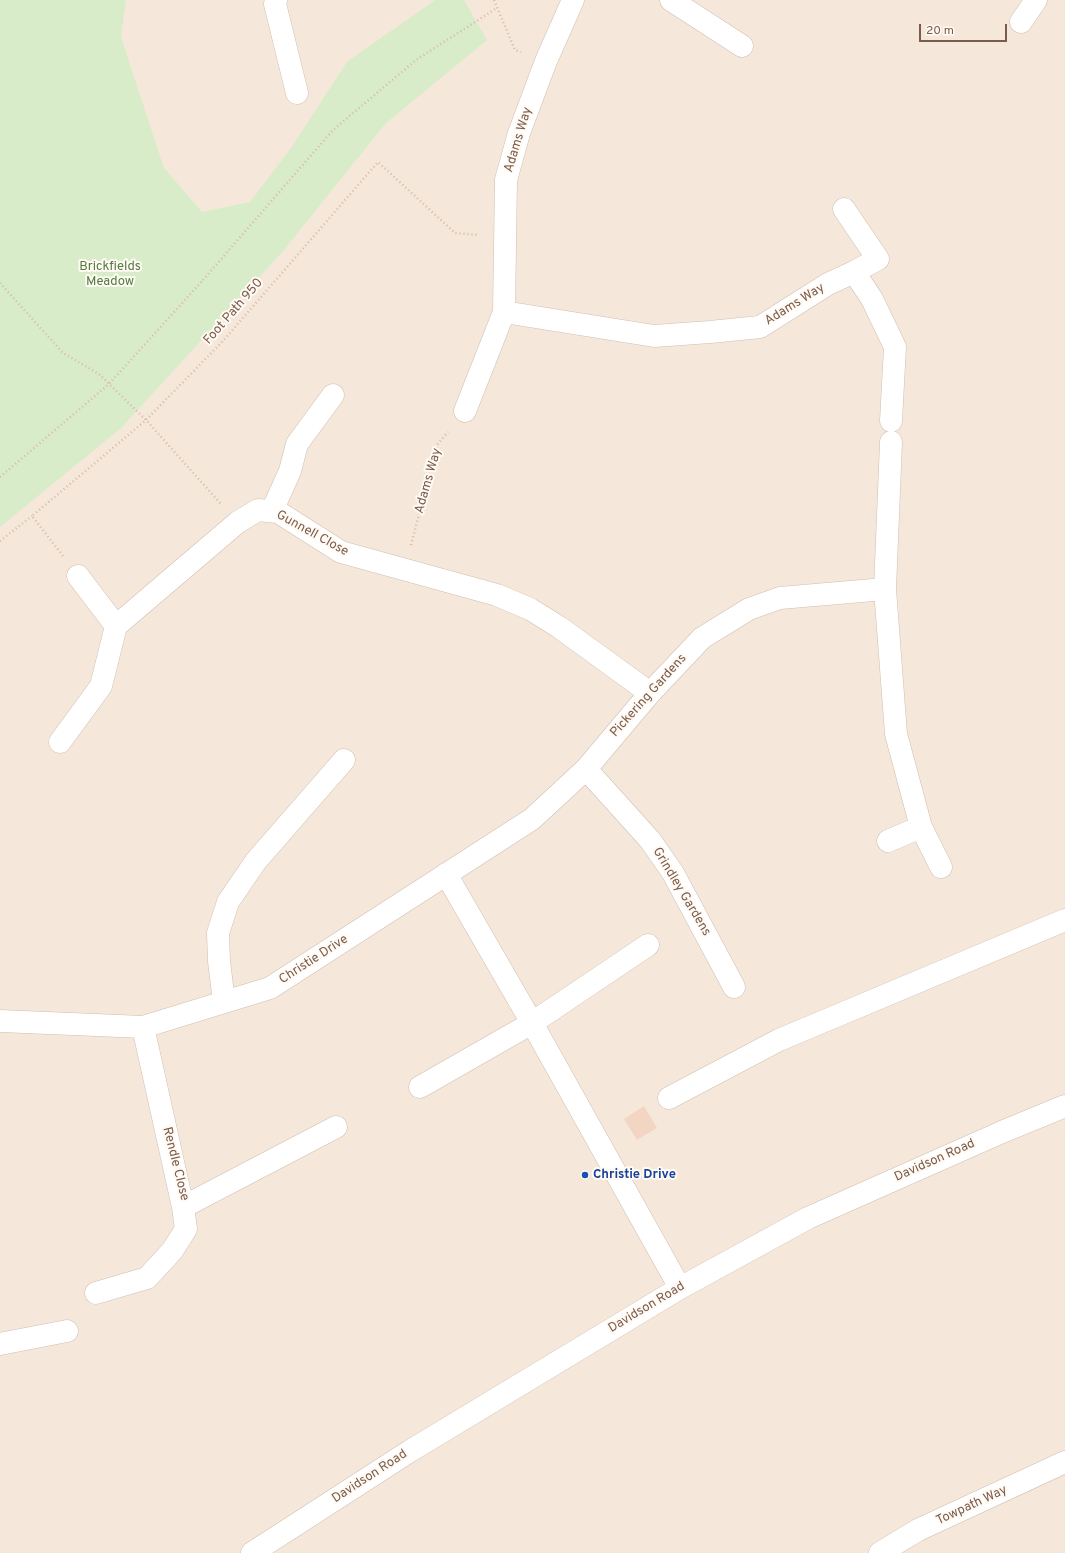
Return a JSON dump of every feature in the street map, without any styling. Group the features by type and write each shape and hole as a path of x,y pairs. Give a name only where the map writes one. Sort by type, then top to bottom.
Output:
{"street":[{"path":"276,0 275,4 297,93"},
{"name":"Adams Way","path":"465,411 504,312 506,180 519,133 546,61 573,0"},
{"path":"671,0 742,46"},
{"path":"1022,22 1036,0"},
{"name":"Adams Way","path":"504,312 654,336 717,332 760,327 828,284 878,259 844,209"},
{"path":"854,272 872,299 895,347 884,589 896,734 921,827 941,867"},
{"path":"272,511 290,470 297,444 333,395"},
{"name":"Gunnell Close","path":"116,626 238,522 258,510 272,511 278,512 341,552 371,562 405,569 497,595 530,610 559,627 650,694"},
{"path":"60,742 101,686 116,626 78,576"},
{"name":"Pickering Gardens","path":"446,874 532,818 586,769 650,694 702,638 749,609 780,598 884,589"},
{"path":"224,1002 219,961 218,933 228,902 256,861 344,760"},
{"name":"Grindley Gardens","path":"586,769 650,840 664,860 698,918 734,987"},
{"path":"888,841 921,827"},
{"path":"446,874 532,1023 680,1288"},
{"name":"Christie Drive","path":"0,1021 143,1027 270,988 446,874"},
{"path":"669,1098 779,1040 1065,920"},
{"path":"420,1087 532,1023 648,945"},
{"name":"Rendle Close","path":"143,1027 183,1207 336,1127"},
{"name":"Davidson Road","path":"252,1553 410,1451 680,1288 808,1218 1002,1132 1065,1106"},
{"path":"96,1293 147,1278 172,1251 186,1229 183,1207"},
{"path":"0,1344 67,1331"},
{"name":"Towpath Way","path":"880,1553 918,1530 1065,1462"}],"path":[{"path":"494,0 515,50 546,61"},
{"path":"0,477 109,384 203,280 333,130 416,60 497,8"},
{"name":"Foot Path 950","path":"0,541 146,420 223,342 378,162 455,233 505,238"},
{"path":"0,283 63,353 99,374 146,420 238,522"},
{"name":"Adams Way","path":"405,569 437,445 465,411"},
{"path":"32,516 78,576"}],"shaded area":[{"path":"0,0 1065,0 1065,1553 0,1553"}],"green space":[{"name":"Brickfields Meadow","path":"0,0 126,0 121,37 164,168 202,212 250,202 291,148 347,62 435,0 464,0 487,40 385,124 284,250 121,428 0,527"}],"building":[{"path":"644,1106 657,1128 637,1140 624,1119"}],"place":[{"name":"Christie Drive","path":"585,1175"}]}
